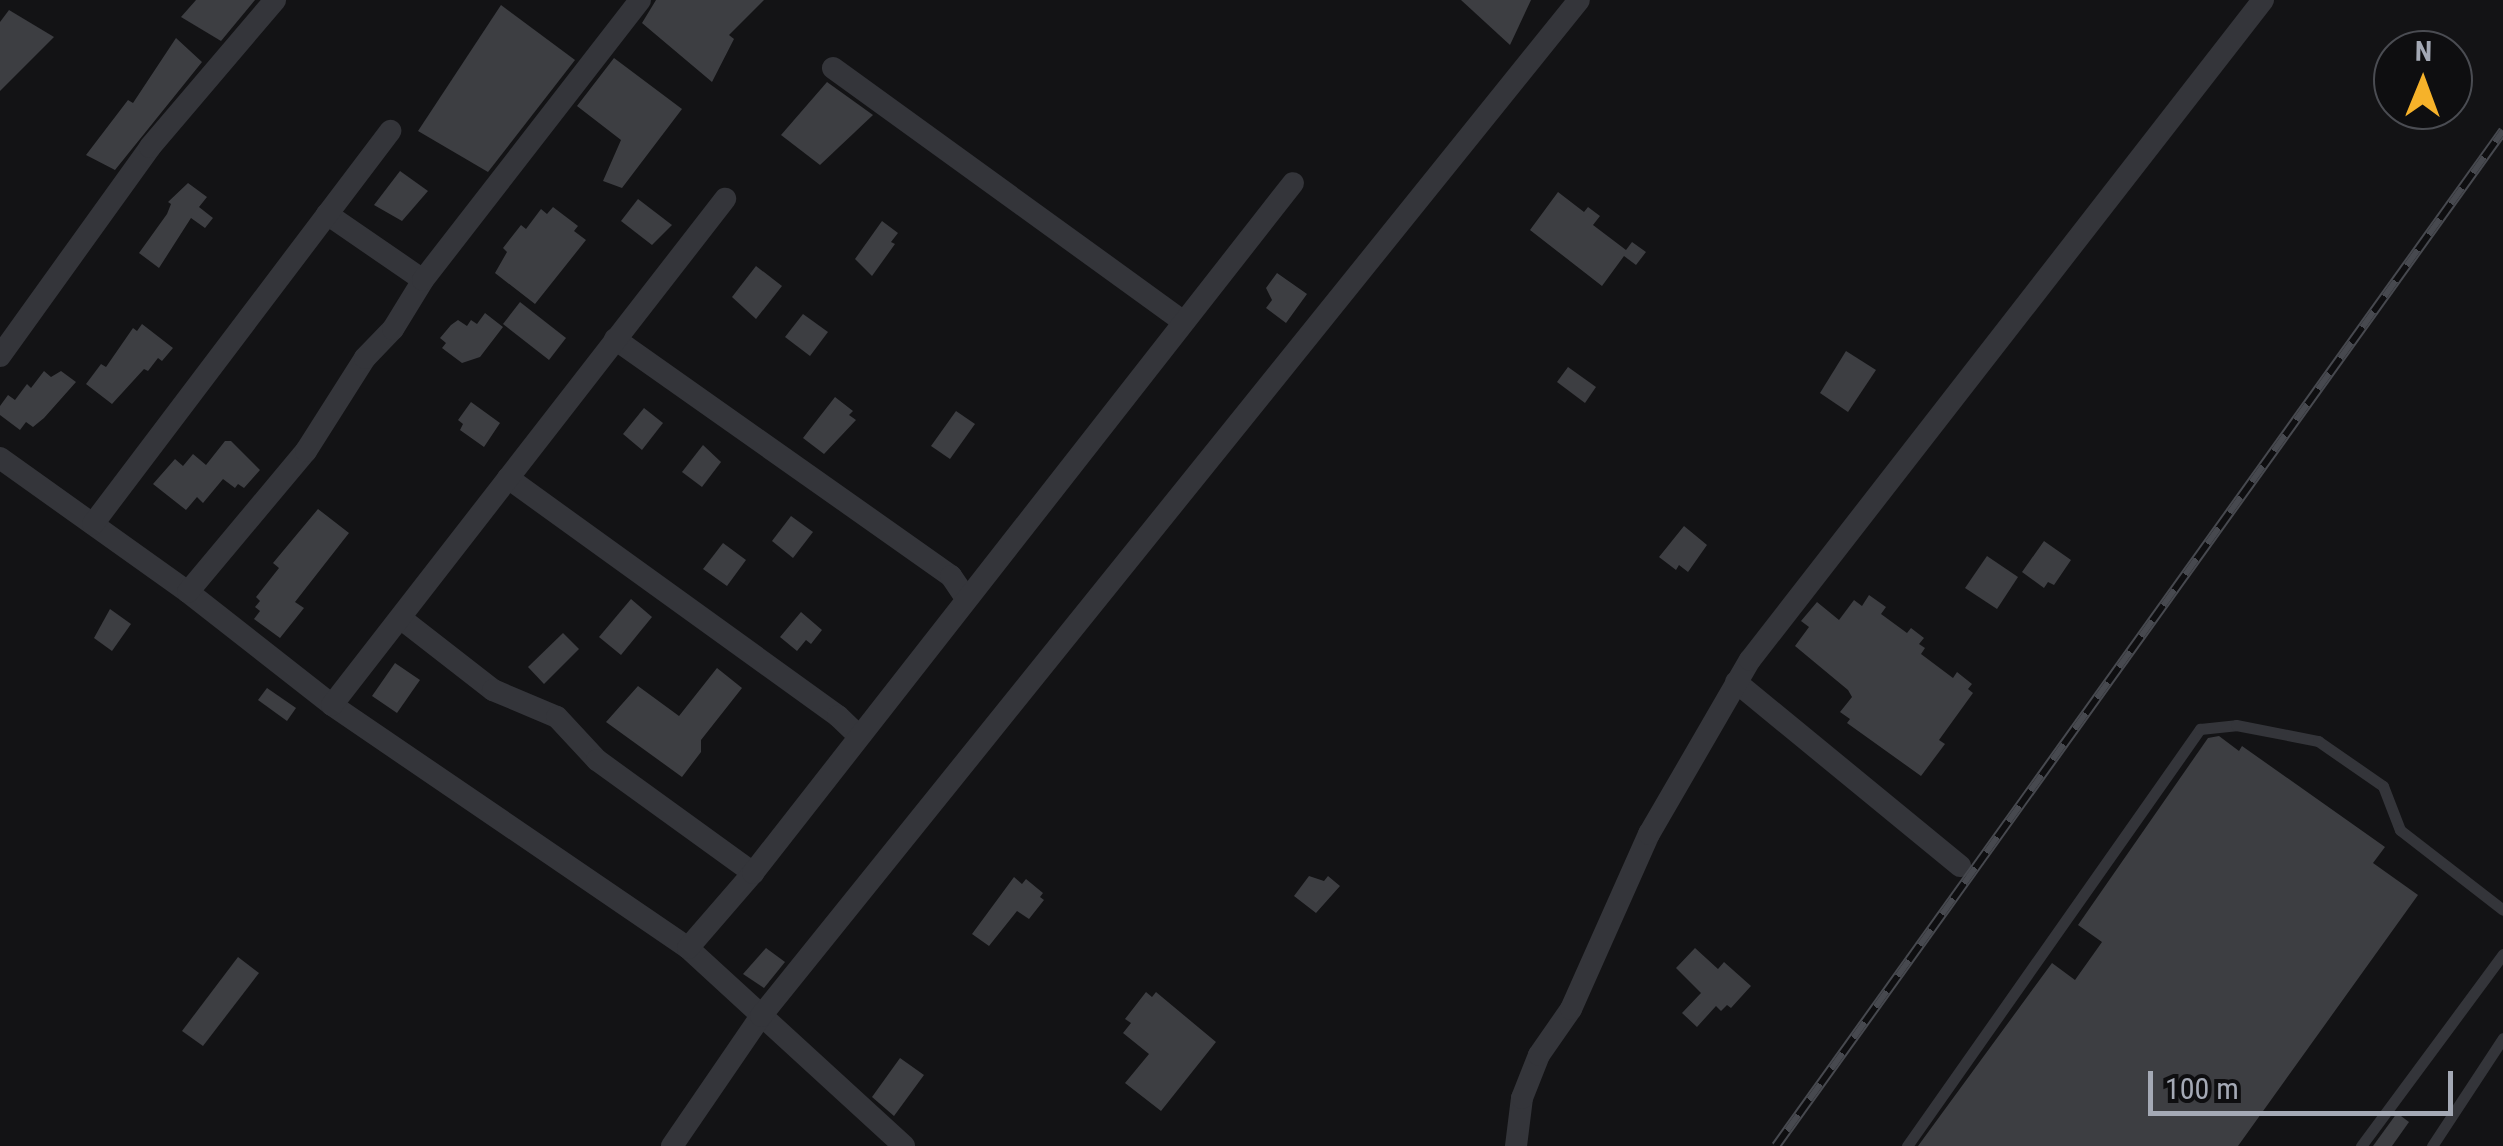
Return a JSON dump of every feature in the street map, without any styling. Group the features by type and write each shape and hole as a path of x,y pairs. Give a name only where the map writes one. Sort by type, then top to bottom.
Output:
{"street":[{"path":"5,339 150,146 275,0"},
{"path":"188,592 306,451 365,358 393,329 423,280 640,0"},
{"path":"672,1146 762,1016 1580,0"},
{"path":"1516,1146 1522,1098 1540,1055 1571,1009 1626,880 1736,682 2262,0"},
{"path":"833,68 1183,321"},
{"path":"92,524 390,131"},
{"path":"688,948 753,874 965,597 1293,183"},
{"path":"332,705 403,620 508,478 726,199"},
{"path":"327,214 423,280"},
{"path":"615,339 951,576 965,597"},
{"path":"3,466 188,592 332,705 688,948 904,1146"},
{"path":"508,478 838,716 858,735"},
{"path":"403,620 493,690 556,716 598,760 753,874"},
{"path":"1736,682 1960,866"}],"lane":[{"path":"1907,1146 2200,729 2236,725 2318,741 2383,786 2400,830 2503,910"},
{"path":"2361,1146 2503,954"},
{"path":"2432,1146 2503,1038"}],"building":[{"path":"196,0 255,0 221,41 181,17"},
{"path":"656,0 764,0 729,35 734,39 712,82 642,23"},
{"path":"1461,0 1531,0 1510,45"},
{"path":"501,5 575,60 488,172 418,131"},
{"path":"9,10 54,37 0,91 0,22"},
{"path":"176,38 202,62 115,170 86,155 128,100 133,103"},
{"path":"614,58 682,109 622,188 603,181 621,140 577,106"},
{"path":"827,82 873,115 820,165 781,135"},
{"path":"400,171 428,191 402,221 374,205"},
{"path":"188,183 207,197 199,207 213,218 205,228 191,218 159,268 139,253 167,214 171,204 168,202"},
{"path":"1558,192 1584,212 1588,207 1600,216 1593,225 1626,250 1632,242 1646,252 1636,265 1624,256 1602,286 1530,230"},
{"path":"638,199 672,225 652,245 621,221"},
{"path":"553,207 578,226 574,231 586,240 535,304 495,273 507,252 503,248 521,225 526,229 541,209 547,214"},
{"path":"882,221 898,233 891,242 895,244 872,276 855,259"},
{"path":"756,266 782,286 756,319 732,297"},
{"path":"1277,273 1307,294 1286,323 1266,308 1272,300 1266,288"},
{"path":"520,302 566,338 549,360 503,324"},
{"path":"485,313 503,327 480,357 462,363 442,348 446,343 440,338 451,325 458,320 467,326 471,320 477,324"},
{"path":"803,314 828,332 810,356 785,337"},
{"path":"142,324 173,348 162,361 158,358 148,371 144,369 112,404 86,384 101,364 106,367 133,328 137,331"},
{"path":"1846,351 1876,370 1848,412 1820,393"},
{"path":"1568,367 1596,387 1585,403 1557,382"},
{"path":"44,371 51,377 61,371 76,382 44,418 33,427 26,422 20,430 0,415 0,406 8,395 15,400 27,384 31,388"},
{"path":"835,397 853,411 849,415 856,420 824,454 803,438"},
{"path":"471,402 500,423 484,447 460,430 463,424 458,420"},
{"path":"644,408 663,423 642,450 623,434"},
{"path":"956,411 975,424 950,459 931,446"},
{"path":"225,441 231,441 260,470 244,488 238,484 235,488 223,479 203,503 197,497 186,510 153,484 175,459 183,466 193,454 206,465"},
{"path":"703,445 721,462 702,487 682,472"},
{"path":"318,509 349,533 295,602 304,608 280,638 254,619 260,611 255,607 260,601 256,597 279,568 273,563"},
{"path":"791,516 813,532 793,558 772,541"},
{"path":"1684,526 1707,545 1688,572 1679,565 1676,570 1659,557"},
{"path":"2044,541 2071,560 2054,585 2048,582 2044,588 2022,572"},
{"path":"723,543 746,560 727,586 703,569"},
{"path":"1987,556 2018,577 1997,609 1965,588"},
{"path":"1869,595 1886,607 1881,614 1907,633 1911,628 1924,638 1919,644 1925,648 1921,654 1953,678 1957,672 1972,684 1968,689 1973,693 1939,740 1945,744 1921,776 1847,723 1850,719 1840,712 1852,697 1848,690 1795,646 1809,627 1801,621 1817,602 1839,620 1854,600 1862,606"},
{"path":"631,599 652,617 621,655 599,637"},
{"path":"110,609 131,624 112,651 94,638"},
{"path":"801,612 822,630 811,644 806,640 797,651 780,637"},
{"path":"563,633 579,649 544,684 528,667"},
{"path":"395,663 420,680 397,713 372,696"},
{"path":"717,668 742,688 701,740 701,752 682,777 606,722 638,686 679,716"},
{"path":"267,688 296,708 287,721 258,700"},
{"path":"2219,736 2239,751 2242,746 2385,847 2373,863 2418,895 2238,1146 1918,1146 2052,963 2075,980 2102,942 2078,925 2208,738"},
{"path":"1309,876 1324,881 1328,876 1340,886 1316,913 1294,896"},
{"path":"1014,877 1022,884 1026,879 1043,893 1040,897 1044,900 1029,919 1017,911 989,946 972,934"},
{"path":"766,948 785,962 764,988 743,974"},
{"path":"1695,948 1718,969 1724,962 1751,986 1731,1008 1727,1005 1721,1011 1716,1006 1697,1027 1682,1013 1701,993 1676,968"},
{"path":"238,957 259,973 203,1046 182,1031"},
{"path":"1146,992 1152,997 1156,992 1216,1042 1161,1111 1125,1083 1149,1054 1123,1033 1131,1023 1125,1019"},
{"path":"900,1058 924,1075 894,1116 872,1097"},
{"path":"2397,1113 2409,1122 2392,1146 2373,1146"}],"railway":[{"path":"1776,1146 2503,131"}]}
